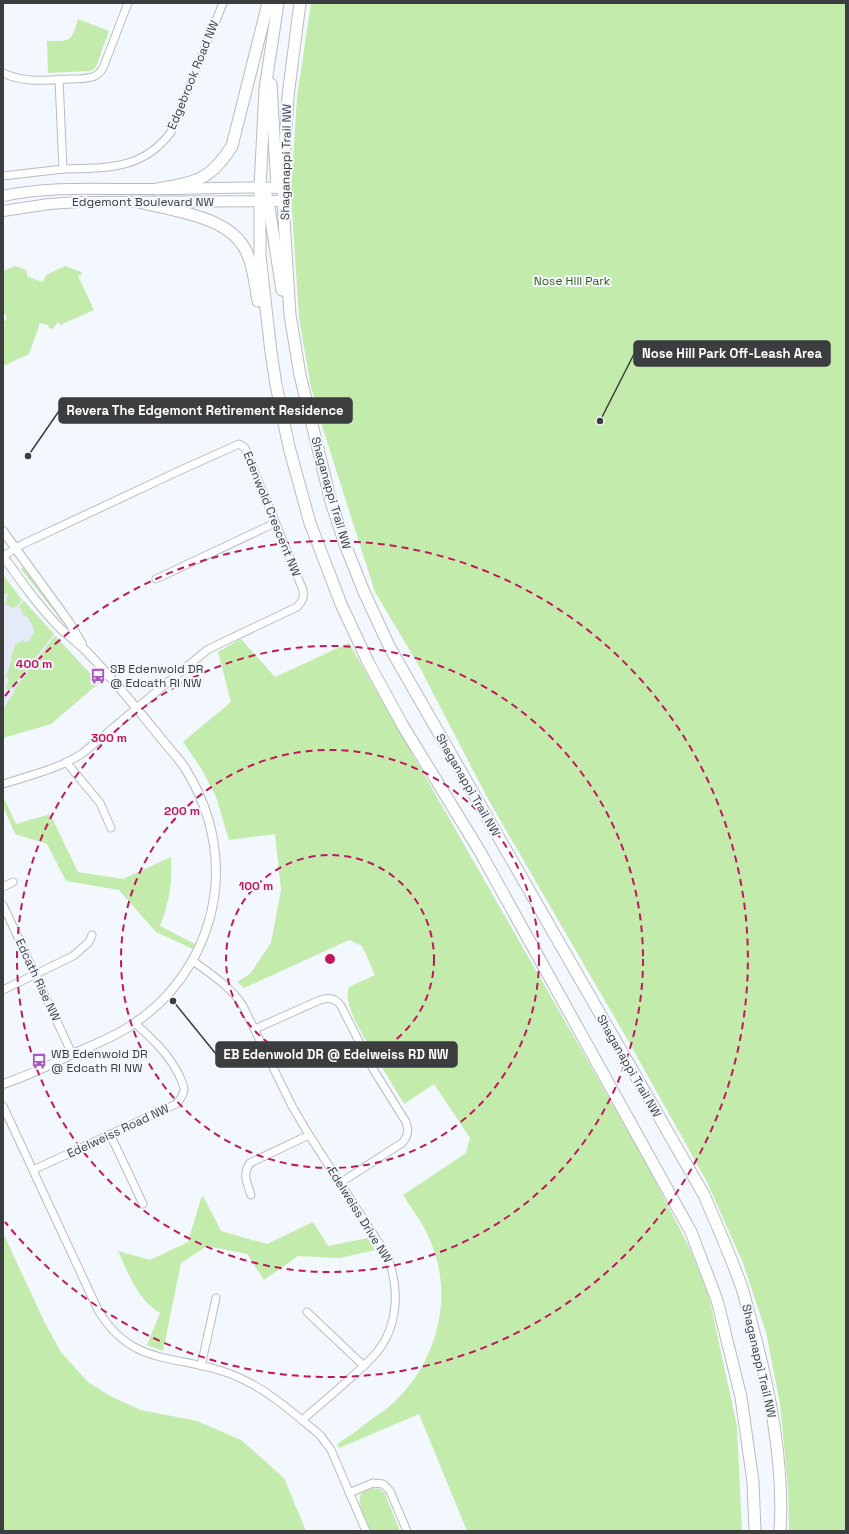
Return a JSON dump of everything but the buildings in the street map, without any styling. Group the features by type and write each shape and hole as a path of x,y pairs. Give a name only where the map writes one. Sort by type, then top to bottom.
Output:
{"main road":[{"path":"157,189 186,184 204,178 224,160 232,146 240,120 268,3"},
{"name":"Shaganappi Trail NW","path":"278,3 265,89 260,187 264,201 260,256 271,352 289,447 310,523 341,604 368,662 403,726 479,850 691,1232 717,1300 741,1397 753,1482 755,1531"},
{"name":"Shaganappi Trail NW","path":"300,3 288,96 280,188 283,201 290,315 300,375 331,502 346,547 370,606 401,667 704,1195 741,1286 759,1353 770,1404 780,1482 780,1531"},
{"path":"270,57 280,188"},
{"name":"Edgemont Boulevard NW","path":"3,196 46,190 79,188 280,188"},
{"path":"264,201 284,300 290,315"},
{"name":"Edgemont Boulevard NW","path":"3,211 49,204 79,202 283,201"},
{"path":"139,202 210,221 224,227 238,238 247,252 253,269 266,346 271,352"}],"street":[{"path":"3,72 8,75 25,79 92,77 100,72 128,3"},
{"name":"Edgebrook Road NW","path":"3,176 63,169 103,168 130,164 145,156 164,142 175,125 223,3"},
{"path":"59,79 63,169"},
{"name":"Edenwold Crescent NW","path":"3,556 14,548 239,444 245,448 303,590 304,596 297,607 207,650 136,708"},
{"path":"156,579 276,523"},
{"path":"3,531 69,622 85,650"},
{"path":"3,556 18,577 57,624 85,650 184,766 206,811 216,858 214,895 205,934 193,961 167,995 152,1010 120,1032 25,1076 3,1084"},
{"path":"3,784 67,763 83,753 136,708"},
{"path":"67,763 100,803 111,828"},
{"path":"3,887 13,882"},
{"name":"Edcath Rise NW","path":"3,905 72,1054"},
{"path":"3,990 73,956 89,942 92,935"},
{"name":"Edelweiss Drive NW","path":"193,961 220,981 238,998 255,1029 282,1086 309,1134 386,1254 393,1271 395,1305 393,1318 382,1344 364,1366 302,1420"},
{"path":"255,1029 325,998 335,1000 341,1006 373,1069 406,1122 408,1133 406,1139 402,1143 340,1183"},
{"name":"Edelweiss Road NW","path":"33,1170 176,1104 181,1098 184,1091 182,1081 172,1062 161,1047 135,1023"},
{"path":"3,1106 83,1279 106,1323 124,1340 141,1351 165,1359 227,1373 252,1384 271,1395 313,1428 324,1440 330,1450 366,1531"},
{"path":"110,1134 143,1204"},
{"path":"250,1195 244,1176 250,1163 309,1134"},
{"path":"201,1366 216,1298"},
{"path":"307,1312 364,1366"},
{"path":"349,1493 373,1483 383,1484 390,1491 407,1531"}],"shaded area":[{"path":"3,575 19,596 99,683 51,724 3,738"}],"green space":[{"name":"Nose Hill Park","path":"311,3 846,3 846,1531 789,1531 788,1487 780,1404 766,1332 743,1263 707,1182 626,1037 488,799 419,666 375,592 311,387 299,319 291,193 297,97"},
{"path":"78,19 109,31 96,67 89,71 48,73 47,41 61,41 69,39 74,33"},
{"path":"15,266 26,270 28,277 43,282 46,275 65,266 81,272 82,274 78,276 94,310 60,325 59,322 53,329 49,328 48,325 40,323 29,354 3,366 3,327 5,326 3,321 7,319 3,310 3,271"},
{"path":"23,567 62,619 61,620 21,569"},
{"path":"3,575 22,600 12,609 10,606 5,604 8,594 3,593"},
{"path":"24,601 54,634 10,690 6,689 9,678 6,677 15,645 23,640 25,643 31,640 30,637 34,634 33,626 27,616 25,617 19,606"},
{"path":"55,636 99,683 51,724 3,738 3,707 6,705 16,687"},
{"path":"241,639 275,677 349,643 646,1163 691,1251 709,1297 737,1426 742,1531 467,1531 419,1414 339,1448 337,1444 387,1408 409,1386 422,1367 432,1346 438,1324 441,1301 440,1279 436,1256 425,1229 403,1195 466,1153 470,1138 434,1084 404,1104 360,1030 350,1008 348,1000 349,987 375,975 362,946 349,940 244,988 237,982 250,974 271,943 281,890 275,834 229,840 216,797 201,768 183,742 231,702 218,652"},
{"path":"3,796 16,824 50,814 78,872 123,879 171,857 170,892 160,926 195,944 193,949 156,932 119,890 66,881 47,844 15,834 3,806"},
{"path":"203,1196 221,1231 267,1244 313,1222 328,1246 368,1238 375,1250 340,1258 298,1256 264,1280 247,1254 207,1246 181,1263 163,1351 147,1345 160,1313 145,1301 134,1285 118,1251 150,1260 188,1242 201,1198"},
{"path":"3,1233 45,1323 61,1352 88,1382 110,1396 141,1410 197,1421 241,1440 284,1478 306,1531 3,1531"},
{"path":"373,1488 380,1489 385,1494 400,1531 371,1531 361,1507 360,1498 362,1493"}],"place":[{"name":"Nose Hill Park Off-Leash Area","path":"600,421"},
{"name":"Revera The Edgemont Retirement Residence","path":"28,456"},
{"name":"SB Edenwold DR @ Edcath RI NW","path":"98,676"},
{"name":"EB Edenwold DR @ Edelweiss RD NW","path":"173,1001"},
{"name":"WB Edenwold DR @ Edcath RI NW","path":"39,1061"}]}
